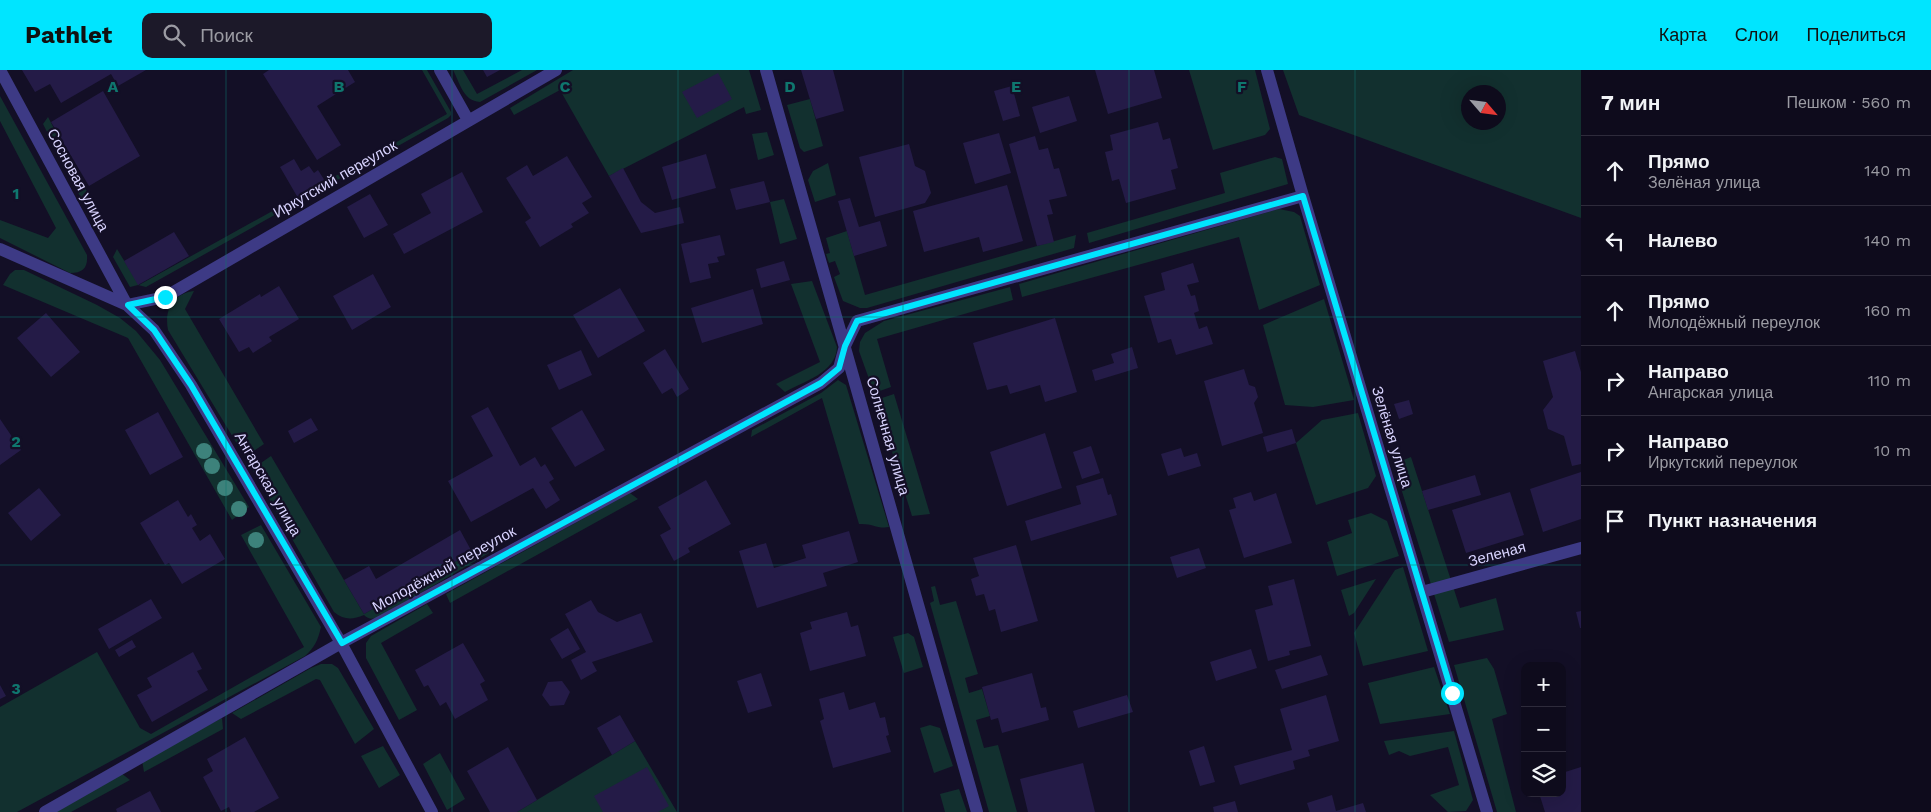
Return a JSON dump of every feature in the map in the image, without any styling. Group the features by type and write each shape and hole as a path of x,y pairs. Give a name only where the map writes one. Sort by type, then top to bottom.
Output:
{"street":[{"name":"Сосновая улица","path":"0,70 128,305"},
{"path":"440,70 468,120"},
{"name":"Иркутский переулок","path":"128,305 165,297 556,70"},
{"name":"Солнечная улица","path":"766,70 977,812"},
{"name":"Зелёная улица","path":"1267,70 1487,812"},
{"name":"Молодёжный переулок","path":"45,812 342,643 821,383 839,368 845,346 857,321 1303,196"},
{"name":"Ангарская улица","path":"0,250 128,305 154,330 191,385 342,643 432,812"},
{"name":"Зеленая","path":"1422,592 1581,548"}],"green space":[{"path":"422,70 427,70 451,112 448,118 146,287 138,285 130,287 113,257 117,249 139,285 447,114"},
{"path":"453,70 463,70 477,94 522,70 537,70 480,102 474,101 466,95"},
{"path":"573,70 749,70 761,110 746,114 744,107 609,176 560,90 514,115 510,108"},
{"path":"1189,70 1255,70 1270,129 1265,135 1213,150"},
{"path":"1283,70 1581,70 1581,218 1299,115"},
{"path":"0,96 87,255 87,263 81,271 70,273 0,238 0,220 48,238 56,228 0,121"},
{"path":"810,99 823,146 804,152 800,148 787,105"},
{"path":"48,117 93,203 84,204 43,124"},
{"path":"767,132 774,155 758,160 752,134"},
{"path":"1275,157 1282,159 1288,184 1089,243 1087,233 1225,193 1220,173"},
{"path":"828,163 836,195 815,202 808,180 813,171"},
{"path":"784,199 797,239 780,244 770,202"},
{"path":"1279,209 1294,212 1300,216 1320,285 1259,310 1239,237 1022,297 1019,284"},
{"path":"847,231 865,295 1076,235 1074,248 867,308 860,308 843,301 834,277 840,274 835,261 829,263 826,254 830,253 826,238"},
{"path":"15,270 24,270 97,305 120,318 136,331 160,360 249,507 232,520 128,338 3,285"},
{"path":"812,281 837,347 835,356 825,370 810,380 785,392 776,384 820,362 791,284"},
{"path":"1010,287 1013,300 877,339 891,387 874,393 859,351 860,342 865,333 884,321"},
{"path":"194,291 185,309 264,444 245,457 168,330 167,315 175,299"},
{"path":"1324,299 1354,400 1313,407 1285,405 1263,325"},
{"path":"838,380 846,385 889,527 859,524 822,398 751,437 752,430 821,393"},
{"path":"894,394 930,514 912,516 876,400"},
{"path":"1358,413 1376,476 1368,488 1316,505 1296,443 1322,420"},
{"path":"271,456 364,614 486,544 489,553 380,617 371,619 364,615 356,618 341,617 334,612 252,469"},
{"path":"1411,457 1460,608 1496,598 1504,630 1449,642 1395,469 1401,461"},
{"path":"630,493 638,499 450,603 446,594"},
{"path":"1371,513 1387,521 1399,556 1337,576 1327,542 1352,533 1348,520"},
{"path":"261,525 321,627 316,643 311,650 305,656 17,812 0,812 0,707 97,652 140,728 151,734 304,647 241,535"},
{"path":"1403,567 1428,651 1363,666 1354,633 1395,570"},
{"path":"1376,579 1354,613 1349,616 1341,590"},
{"path":"935,586 940,605 956,601 978,674 965,678 969,693 982,689 990,716 976,720 984,748 998,745 1017,812 989,812 930,603 934,601 931,587"},
{"path":"427,604 433,613 381,643 417,710 399,720 366,658 366,643 371,636"},
{"path":"908,633 914,637 923,667 904,673 893,637"},
{"path":"1487,658 1494,669 1507,714 1492,719 1516,812 1497,812 1454,665"},
{"path":"321,664 332,664 338,668 374,729 355,744 320,680 316,679 241,719 232,713 311,668"},
{"path":"1434,667 1450,714 1380,724 1368,683"},
{"path":"222,718 223,729 144,772 142,760"},
{"path":"930,725 940,728 953,766 934,773 920,728"},
{"path":"1454,731 1473,800 1466,811 1448,812 1430,795 1459,785 1448,747 1410,756 1399,751 1389,755 1384,741"},
{"path":"635,741 677,812 517,812"},
{"path":"383,746 400,775 379,788 361,756"},
{"path":"440,753 465,799 447,810 423,764"},
{"path":"121,773 130,780 71,812 47,812"},
{"path":"959,789 967,812 945,812 940,794"}],"building":[{"path":"22,70 146,70 118,86 111,74 61,103 50,84 35,92"},
{"path":"269,70 348,70 355,82 317,106 341,145 317,160 263,74"},
{"path":"483,70 500,70 487,77"},
{"path":"801,70 833,70 844,111 816,119"},
{"path":"1095,70 1154,70 1162,98 1108,114"},
{"path":"718,73 732,99 697,118 682,92"},
{"path":"1012,86 1020,116 1003,121 994,91"},
{"path":"103,91 140,156 89,186 51,122"},
{"path":"1069,96 1077,121 1040,133 1032,107"},
{"path":"1158,122 1163,140 1170,138 1178,168 1171,170 1176,189 1126,203 1119,179 1112,181 1105,152 1113,150 1110,135"},
{"path":"999,133 1011,173 975,184 963,143"},
{"path":"1035,136 1039,150 1048,148 1054,169 1059,168 1067,196 1049,200 1053,214 1047,215 1054,242 1037,246 1009,144"},
{"path":"909,144 915,166 925,171 931,193 925,203 875,217 859,157"},
{"path":"706,154 716,188 672,200 662,167"},
{"path":"567,156 592,197 582,203 589,213 571,224 573,227 540,247 525,222 531,218 506,178 527,165 533,176"},
{"path":"294,159 301,171 309,166 314,173 318,170 325,181 298,198 280,167"},
{"path":"623,168 641,202 655,213 680,207 684,223 641,233 609,176"},
{"path":"462,172 483,212 404,254 393,234 431,213 421,194"},
{"path":"764,181 770,202 736,210 730,189"},
{"path":"1007,185 1023,241 983,252 979,237 924,252 913,211"},
{"path":"370,194 388,225 364,238 347,207"},
{"path":"850,198 859,227 880,221 887,246 854,256 838,201"},
{"path":"174,232 189,256 138,285 124,261"},
{"path":"720,235 725,255 717,257 719,262 708,264 711,278 690,283 681,244"},
{"path":"784,261 790,280 761,288 756,269"},
{"path":"1193,263 1199,282 1187,285 1191,296 1195,295 1199,311 1194,313 1199,329 1207,326 1213,344 1176,355 1171,339 1158,343 1144,296 1165,290 1161,273"},
{"path":"373,274 391,307 352,330 333,296"},
{"path":"279,286 299,319 269,337 272,341 253,353 249,347 239,352 219,319 260,294 261,297"},
{"path":"620,288 645,331 598,358 573,315"},
{"path":"753,289 763,324 702,343 691,308"},
{"path":"46,313 80,352 51,377 17,338"},
{"path":"1055,318 1077,392 1045,402 1040,385 1010,394 1007,385 987,390 973,343"},
{"path":"1132,347 1138,368 1095,381 1092,370 1114,363 1111,354"},
{"path":"665,349 689,389 677,397 672,388 662,394 643,363"},
{"path":"581,350 592,375 559,390 547,365"},
{"path":"1575,351 1581,372 1581,464 1572,466 1564,436 1548,429 1543,410 1553,397 1543,361"},
{"path":"1244,369 1249,385 1255,387 1258,397 1254,403 1263,433 1222,446 1204,381"},
{"path":"1409,400 1413,414 1399,419 1394,404"},
{"path":"488,407 520,466 535,457 541,467 545,464 554,479 549,482 560,500 546,509 533,488 471,522 448,481 493,456 471,416"},
{"path":"582,410 605,450 575,467 551,428"},
{"path":"158,412 183,457 150,475 125,430"},
{"path":"311,418 318,430 294,443 288,431"},
{"path":"0,419 21,450 0,465"},
{"path":"1292,429 1296,443 1267,452 1263,437"},
{"path":"1045,433 1062,488 1007,506 990,452"},
{"path":"1091,446 1100,473 1082,479 1073,452"},
{"path":"1181,448 1184,457 1197,453 1201,466 1168,476 1161,454"},
{"path":"1581,472 1581,519 1543,532 1530,489"},
{"path":"1475,475 1481,495 1428,510 1422,491"},
{"path":"1103,478 1108,495 1111,494 1117,515 1031,541 1025,521 1081,504 1076,486"},
{"path":"706,480 731,524 688,548 690,552 674,561 660,535 671,529 658,507"},
{"path":"39,488 61,515 31,541 8,513"},
{"path":"1251,492 1254,501 1276,493 1292,543 1244,558 1229,510 1236,508 1233,498"},
{"path":"1510,492 1524,535 1466,553 1452,510"},
{"path":"178,500 188,517 191,514 197,525 192,528 200,541 210,534 225,559 182,584 169,563 165,565 140,523"},
{"path":"460,530 472,552 364,614 344,580 369,566 376,579"},
{"path":"849,531 858,562 823,573 827,586 757,608 739,551 766,543 774,568 806,558 802,545"},
{"path":"1016,545 1038,621 1001,632 995,609 989,611 984,594 976,596 971,579 979,576 973,558"},
{"path":"1199,548 1206,568 1177,578 1170,557"},
{"path":"1294,579 1311,646 1289,651 1290,655 1268,661 1255,610 1273,605 1268,586"},
{"path":"151,599 162,618 109,649 98,629"},
{"path":"591,600 598,612 617,622 641,613 653,642 592,662 597,671 581,680 571,660 586,652 565,614"},
{"path":"1581,611 1581,628 1580,628 1576,612"},
{"path":"847,612 851,627 858,625 866,656 810,671 800,633 812,629 810,622"},
{"path":"568,628 580,649 562,659 550,639"},
{"path":"132,640 136,647 119,657 115,650"},
{"path":"463,643 485,681 480,684 488,700 455,719 446,702 440,706 428,685 424,687 415,670"},
{"path":"1251,649 1257,668 1216,681 1210,662"},
{"path":"193,652 202,669 197,671 208,690 152,722 137,695 152,687 147,678"},
{"path":"1321,655 1328,675 1282,689 1275,670"},
{"path":"761,673 772,706 748,713 737,681"},
{"path":"1032,673 1041,708 1046,707 1049,720 1002,733 998,718 991,720 982,687"},
{"path":"562,681 570,692 564,705 550,706 542,695 548,682"},
{"path":"0,685 6,696 0,699"},
{"path":"844,692 849,710 875,702 880,718 885,717 889,735 886,736 891,752 833,768 820,721 824,719 819,699"},
{"path":"1127,695 1133,712 1078,728 1073,711"},
{"path":"1326,695 1339,741 1308,750 1310,756 1293,761 1295,769 1240,785 1234,766 1292,750 1280,709"},
{"path":"620,715 635,741 612,755 597,728"},
{"path":"245,737 279,798 254,812 231,812 229,807 221,811 203,777 213,771 207,759"},
{"path":"1204,746 1215,782 1200,786 1189,751"},
{"path":"508,747 537,800 517,812 490,812 467,771"},
{"path":"1083,763 1095,812 1028,812 1020,779"},
{"path":"647,767 669,806 658,812 603,812 594,796"},
{"path":"1581,767 1581,812 1545,812 1540,797 1566,797 1566,772"},
{"path":"150,791 161,812 117,812 116,809"},
{"path":"1332,795 1336,811 1363,803 1366,812 1310,812 1307,803"},
{"path":"1235,801 1238,812 1214,812 1213,807"}],"route":[{"path":"165,297 128,305 154,330 191,385 342,643 821,383 839,368 845,346 857,321 1303,196 1452,693"}]}
